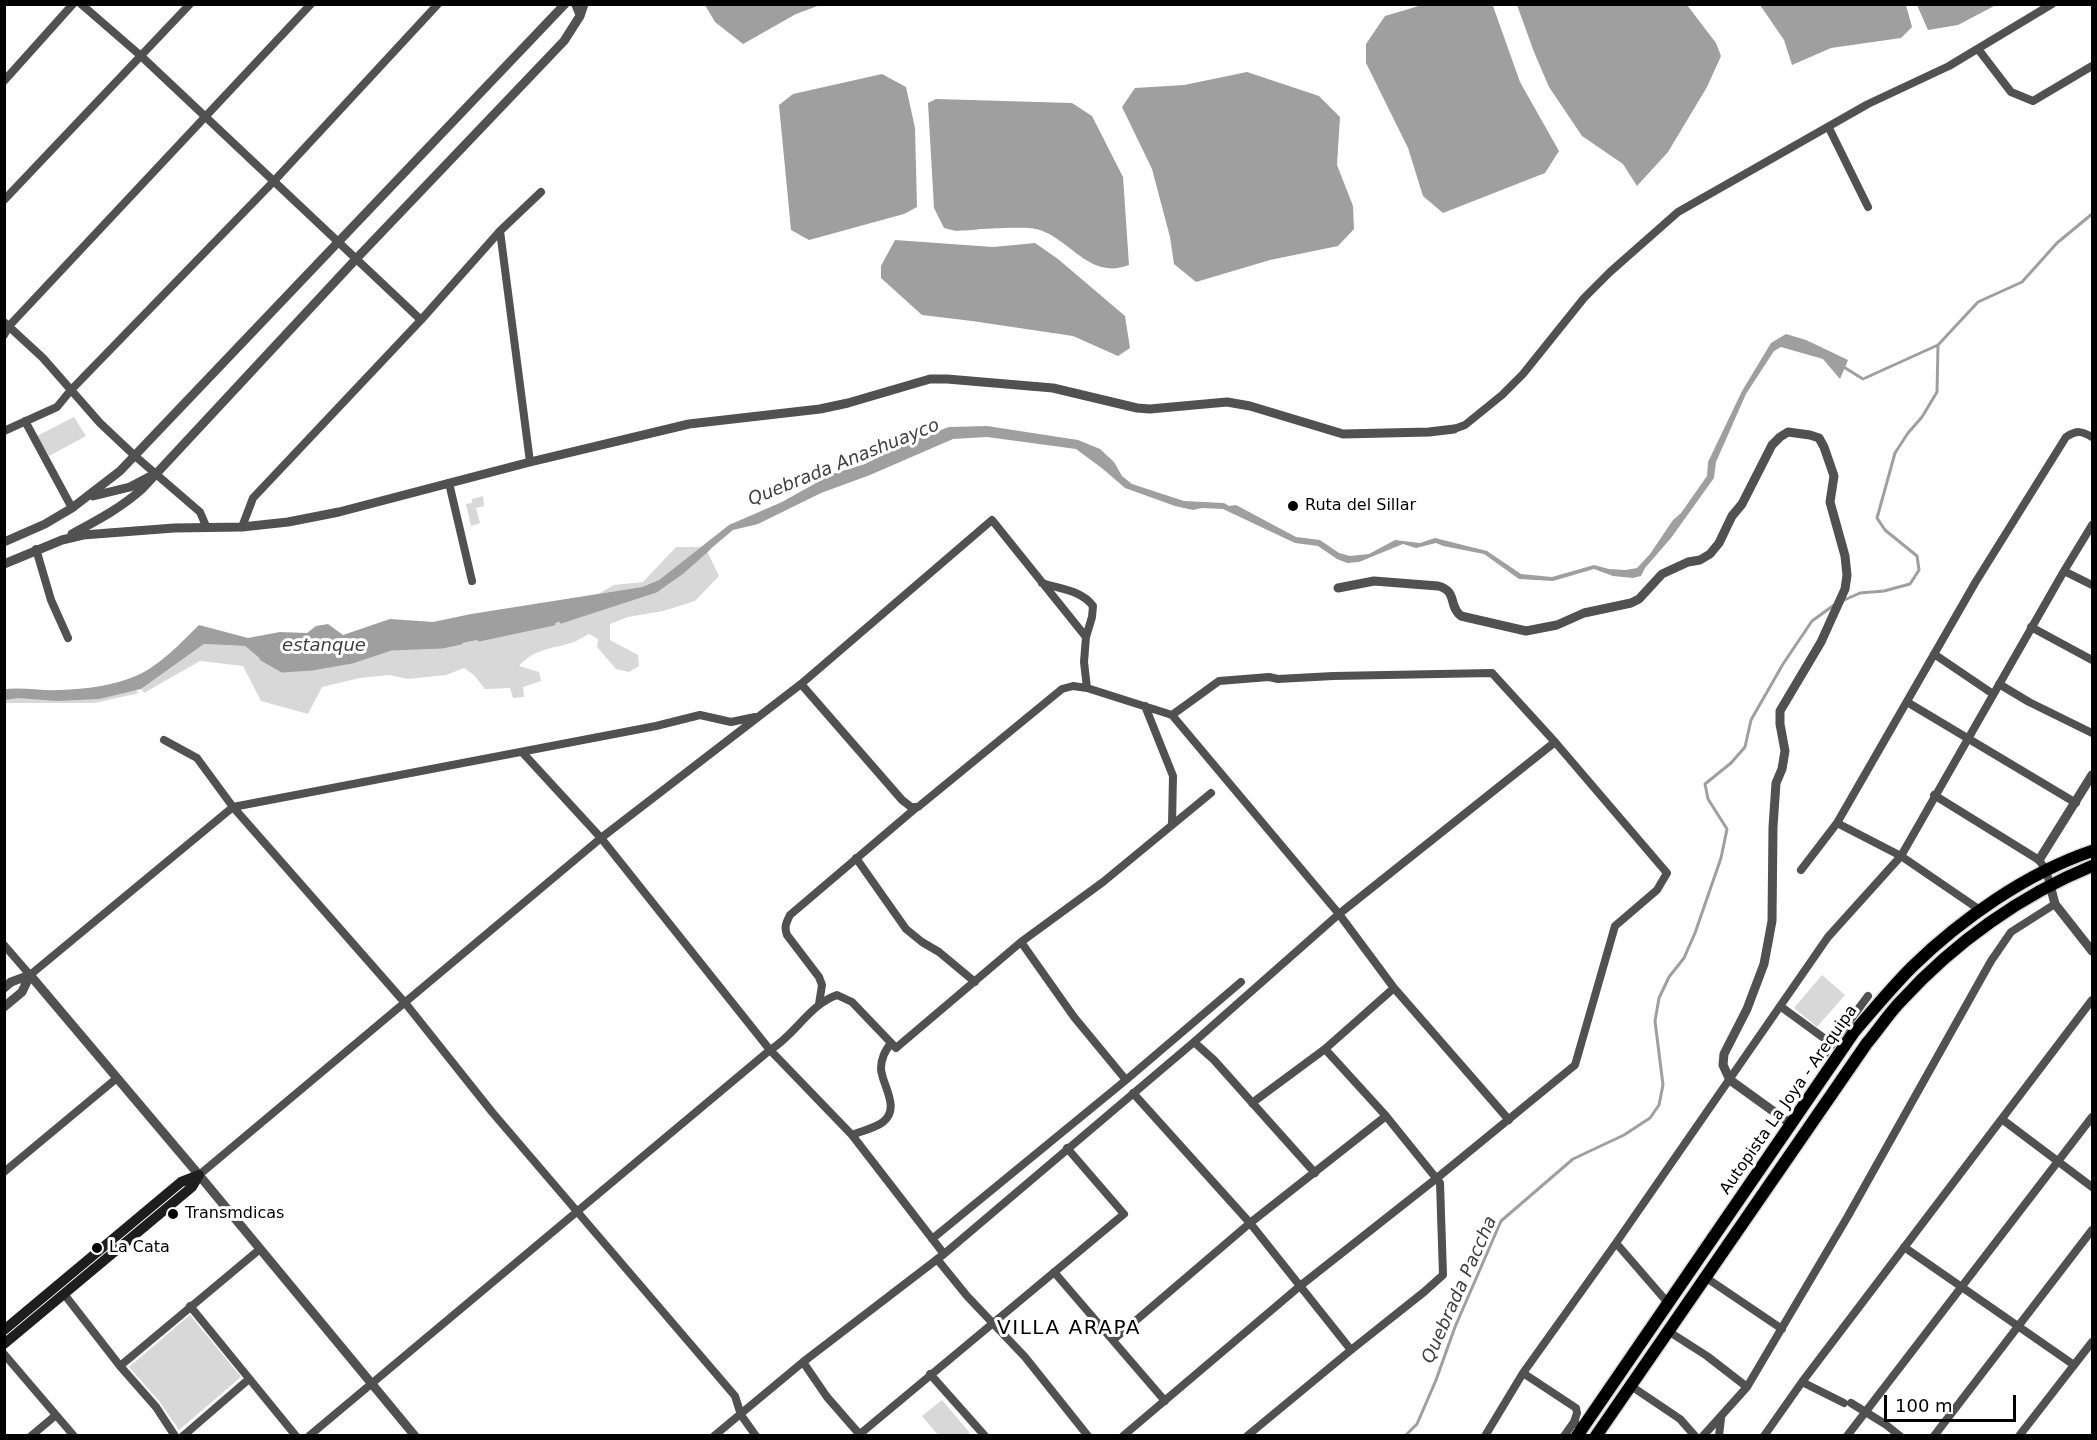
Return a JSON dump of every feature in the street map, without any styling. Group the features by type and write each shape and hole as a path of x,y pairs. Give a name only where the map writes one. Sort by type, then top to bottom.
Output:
{"main road":[{"name":"Autopista La Joya - Arequipa","path":"1578,1429 1668,1303 1854,1032 1880,1002 1913,967 1980,910 2042,865 2092,851"},
{"name":"Autopista La Joya - Arequipa","path":"1596,1436 1861,1052 1902,1000 1958,947 2004,913 2050,885 2092,866"},
{"path":"4,1344 188,1190 199,1175"},
{"path":"4,1330 181,1182 199,1175"}],"street":[{"path":"4,81 73,4"},
{"path":"81,4 141,56 421,320"},
{"path":"4,200 190,4"},
{"path":"4,335 7,324 311,4"},
{"path":"4,431 57,407 274,181 438,4"},
{"path":"4,542 45,524 72,508 120,471 565,4"},
{"path":"575,4 580,16"},
{"path":"4,564 62,540 101,519 131,499 564,41 580,16 584,4"},
{"path":"62,540 103,534 207,526 242,527 288,522 339,512 530,462 689,424 729,418 791,414 829,407 930,379 1053,388 1137,408 1150,409 1227,402 1250,406 1343,434 1442,432 1454,429 1465,425 1502,395 1523,374 1584,298 1678,212 1868,105 1948,66 2052,4"},
{"path":"1978,49 2011,92 2033,101 2092,66"},
{"path":"1829,128 1868,207"},
{"path":"242,527 253,498 421,320 500,231 541,192"},
{"path":"500,231 530,462"},
{"path":"7,324 43,358 100,423 200,512 207,526"},
{"path":"25,421 72,508"},
{"path":"1801,870 1837,823 1975,583 2066,437 2075,431 2092,437"},
{"path":"1338,588 1374,581 1438,586 1446,588 1451,594 1456,612 1461,616 1526,630 1557,625 1584,613 1631,603 1639,599 1662,574 1710,554 1719,543 1732,516 1742,504 1772,445 1780,437 1788,432 1819,438 1834,476 1830,502 1845,556 1845,589 1821,642 1780,711 1785,752 1782,769 1776,783 1772,921 1764,964 1747,1008 1724,1054 1723,1065 1730,1080 1791,1124"},
{"path":"88,497 130,487 156,474"},
{"path":"449,483 472,581"},
{"path":"199,1175 406,1004 601,838 801,684 992,520 1086,637"},
{"path":"1485,1436 1523,1373 1828,937 1901,856 1934,795 2092,525"},
{"path":"36,549 51,600 68,638"},
{"path":"2064,571 2092,585"},
{"path":"1041,583 1068,590 1088,599 1093,606 1086,637 1084,662 1087,688"},
{"path":"2031,627 2092,660"},
{"path":"1934,654 1993,694"},
{"path":"1123,1436 1300,1286 1575,1065 1615,926 1658,890 1667,873 1555,742 1492,673 1333,676 1278,680 1269,676 1219,681 1172,715"},
{"path":"801,684 902,800 910,807 918,807"},
{"path":"1999,684 2092,734"},
{"path":"819,1004 822,985 819,977 787,935 785,928 790,915 1062,689 1073,686 1087,688 1172,715 1339,914 1394,988 1509,1119"},
{"path":"1907,702 2076,803"},
{"path":"1145,706 1173,776 1172,825"},
{"path":"4,988 11,982 30,975 233,807 656,726 700,715 731,722 756,717"},
{"path":"164,740 197,758 233,807 406,1004 492,1112 735,1396 741,1415 756,1436"},
{"path":"714,1436 803,1362 944,1254 1194,1042 1339,914 1555,742"},
{"path":"522,752 601,838 770,1050 852,1135 944,1254"},
{"path":"2042,865 2092,775"},
{"path":"309,1436 770,1050 791,1035 819,1004 837,995 844,997 852,1002 896,1048 1021,942 1103,882 1211,793"},
{"path":"1934,795 2042,865 2055,904 2092,951"},
{"path":"1837,823 1901,856 1980,910"},
{"path":"856,858 906,929 939,952 975,982"},
{"path":"1703,1436 1747,1387 1991,961 2011,932 2055,904"},
{"path":"1021,942 1074,1017 1126,1080"},
{"path":"4,945 199,1175 415,1436"},
{"path":"4,1007 22,992 30,975"},
{"path":"932,1239 1126,1080 1241,982"},
{"path":"1252,1103 1325,1048 1394,988"},
{"path":"1823,1056 1868,996"},
{"path":"1764,1436 1802,1382 2092,1000"},
{"path":"1780,1006 1832,1044"},
{"path":"852,1135 883,1122 888,1117 891,1101 881,1069 882,1055 891,1042"},
{"path":"1194,1042 1214,1060 1315,1173"},
{"path":"1247,1436 1443,1275 1440,1183 1386,1116 1325,1048"},
{"path":"4,1172 117,1078"},
{"path":"1133,1093 1250,1222 1351,1350"},
{"path":"1113,1340 1250,1222 1386,1116"},
{"path":"1846,1436 2092,1117"},
{"path":"2002,1120 2092,1186"},
{"path":"803,1362 827,1397 861,1435 930,1374 1124,1214 1067,1148"},
{"path":"1934,1436 2092,1230"},
{"path":"1616,1243 1668,1303"},
{"path":"1904,1247 2073,1365"},
{"path":"120,1366 260,1249"},
{"path":"937,1259 1025,1357 1088,1436"},
{"path":"1054,1272 1165,1401"},
{"path":"1705,1277 1782,1329"},
{"path":"64,1294 96,1332 120,1366 156,1407 175,1436"},
{"path":"190,1306 296,1436"},
{"path":"1668,1331 1707,1356 1747,1387"},
{"path":"2019,1436 2073,1365 2091,1348"},
{"path":"4,1354 74,1436"},
{"path":"1523,1373 1576,1408 1578,1429 1564,1436"},
{"path":"930,1374 985,1436"},
{"path":"183,1436 249,1379"},
{"path":"1802,1382 1866,1411 1900,1436"},
{"path":"1631,1386 1680,1419 1695,1436"},
{"path":"31,1436 56,1415"},
{"path":"1719,1436 1721,1418"}],"shaded area":[{"path":"74,417 86,436 49,456 37,436"},
{"path":"483,496 484,506 476,508 480,523 471,526 466,504 472,503 472,499"},
{"path":"676,547 701,547 659,580 642,587 598,594 614,585 643,582"},
{"path":"707,551 719,576 695,601 663,611 628,617 610,624 610,640 638,655 639,666 629,672 616,669 597,647 598,639 589,634 571,643 537,653 525,660 519,666 539,672 541,681 523,687 524,697 513,698 510,688 485,689 474,675 464,668 446,675 408,679 388,675 360,678 322,687 308,714 261,701 243,666 200,661 144,693 141,689 204,644 245,646 263,661 282,671 312,669 352,662 391,649 442,647 543,627 656,591"},
{"path":"129,684 139,693 95,703 5,703 5,690 62,696"},
{"path":"1822,975 1845,995 1817,1027 1794,1008"},
{"path":"190,1315 241,1377 179,1430 159,1401 129,1367"},
{"path":"942,1400 970,1433 938,1435 922,1416"}],"water":[{"path":"1489,4 1493,6 1520,82 1559,151 1545,173 1443,213 1423,196 1408,148 1366,63 1366,44 1385,16 1422,5"},
{"path":"1917,4 1996,5 1958,25 1928,30"},
{"path":"705,5 820,5 796,14 743,44 715,22"},
{"path":"1517,5 1687,5 1716,43 1721,56 1707,87 1668,152 1637,186 1623,164 1582,136 1549,87"},
{"path":"1760,5 1906,5 1912,27 1901,38 1831,48 1792,65 1784,40"},
{"path":"1247,72 1319,96 1340,117 1337,165 1353,206 1354,229 1338,246 1270,260 1196,282 1174,264 1170,237 1152,169 1122,107 1135,88 1184,85"},
{"path":"882,74 906,87 915,128 917,207 904,214 809,240 791,230 779,105 793,94"},
{"path":"936,99 1072,103 1092,116 1123,177 1129,265 1115,268 1092,263 1040,230 1000,228 956,231 944,228 934,208 928,103"},
{"path":"895,240 993,247 1035,243 1058,259 1125,316 1130,348 1118,356 1073,336 922,315 881,278 881,266"},
{"name":"estanque","path":"1786,334 1806,340 1848,360 1840,379 1823,359 1781,347 1774,351 1746,394 1716,462 1714,478 1641,576 1633,578 1613,576 1594,569 1553,581 1519,579 1484,554 1436,543 1416,548 1403,544 1359,562 1347,563 1318,546 1295,543 1223,509 1193,510 1125,488 1076,449 987,437 953,439 870,475 821,493 758,524 733,530 683,572 656,591 543,627 442,647 391,649 352,662 312,669 282,671 263,661 245,646 204,644 141,689 99,699 57,701 18,698 5,700 5,689 80,689 129,679 146,671 162,659 199,625 248,638 280,632 307,633 316,626 328,624 343,635 390,619 433,622 642,587 659,580 729,525 782,502 832,474 865,464 911,441 949,427 987,426 1078,440 1100,449 1114,462 1122,476 1132,484 1184,501 1236,505 1296,537 1320,540 1339,553 1350,556 1369,554 1395,540 1420,543 1435,538 1487,551 1521,574 1552,577 1594,565 1609,569 1637,568 1650,554 1707,476 1708,462 1742,391 1771,343"}],"waterway":[{"name":"Quebrada Anashuayco","path":"1842,366 1863,379 1938,345 1978,302 2022,282 2057,243 2092,214"},
{"name":"Quebrada Paccha","path":"1842,601 1860,593 1884,591 1910,584 1919,570 1917,556 1885,530 1877,518 1895,453 1922,417 1937,392 1938,345"},
{"name":"Quebrada Anashuayco","path":"561,622 656,591 683,572 709,549"},
{"name":"Quebrada Paccha","path":"1405,1436 1417,1424 1455,1327 1501,1221 1573,1159 1624,1135 1650,1118 1659,1105 1663,1085 1655,1021 1659,998 1669,977 1684,958 1695,933 1721,858 1727,829 1708,799 1705,784 1731,763 1745,747 1751,720 1783,664 1812,621 1834,605"},
{"name":"Quebrada Anashuayco","path":"479,640 554,624"},
{"name":"Quebrada Anashuayco","path":"261,659 282,671 312,669 352,662 391,649 442,647 461,643"}],"place":[{"name":"Ruta del Sillar","path":"1293,506"},
{"name":"Transmdicas","path":"173,1214"},
{"name":"La Cata","path":"97,1248"}],"district":[{"name":"VILLA ARAPA","path":"1069,1329"}]}
